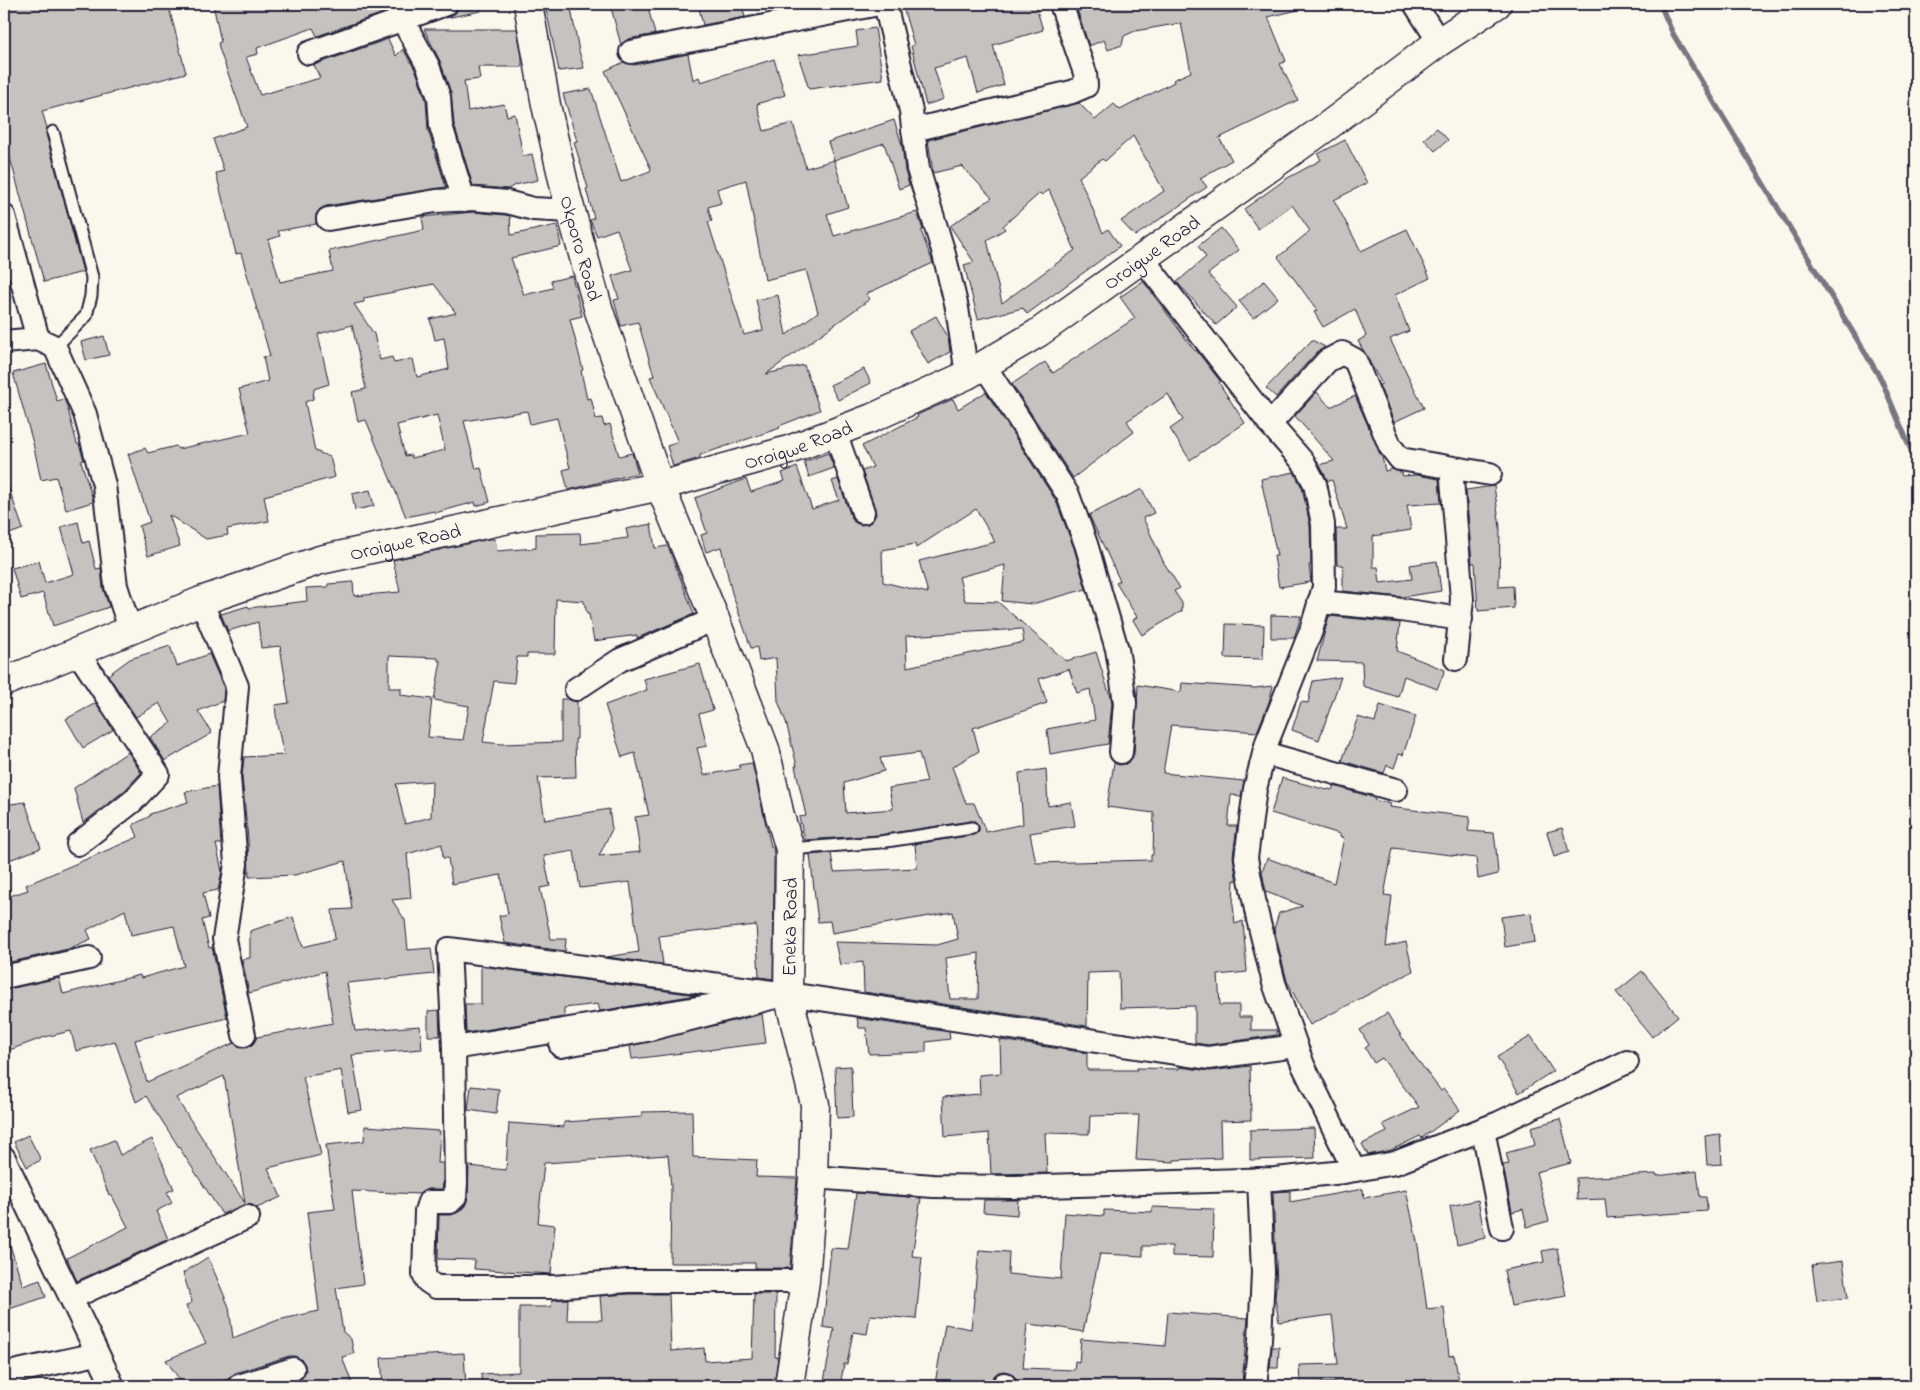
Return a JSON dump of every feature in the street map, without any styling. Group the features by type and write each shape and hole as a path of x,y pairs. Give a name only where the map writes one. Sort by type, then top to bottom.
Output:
{"street":[{"path":"309,53 400,11 446,4"},
{"name":"Okporo Road","path":"528,4 546,105 599,311 660,486"},
{"path":"631,52 878,4"},
{"path":"884,4 897,51 913,130 918,169 943,250 957,308 976,370 1068,495 1086,544 1117,649 1125,703 1121,752"},
{"path":"913,130 1072,92 1086,86 1086,73 1061,4"},
{"path":"1415,4 1439,42"},
{"name":"Oroigwe Road","path":"4,682 77,650 201,601 320,560 660,486 789,450 872,418 976,370 1038,333 1329,126 1439,42 1498,4"},
{"path":"400,11 428,66 440,97 441,126 464,200"},
{"path":"328,219 436,201 464,200 507,202 533,209 572,211"},
{"path":"4,216 46,343 85,414 96,450 104,485 116,586 130,629"},
{"path":"1142,258 1270,424 1304,463 1315,484 1323,524 1324,587 1311,631 1267,742 1255,789 1246,858 1257,915 1274,983 1303,1065 1354,1170"},
{"path":"4,342 46,343"},
{"path":"1270,424 1327,362 1342,353 1355,360 1390,446 1400,459 1490,474"},
{"path":"835,432 863,512"},
{"path":"1451,468 1460,565 1461,619 1456,659"},
{"name":"Eneka Road","path":"660,486 715,619 765,750 790,850 788,994 814,1104 813,1177 805,1281 789,1386"},
{"path":"201,601 237,686 229,777 236,864 224,939 244,1035"},
{"path":"1319,602 1394,609 1461,619"},
{"path":"576,689 620,660 715,619"},
{"path":"77,650 158,774 133,801 78,844"},
{"path":"1264,753 1396,790"},
{"path":"805,1281 628,1281 554,1287 436,1287 428,1281 424,1274 426,1211 429,1202 450,1202 455,1197 454,1048 449,949 788,994 1208,1058 1296,1046"},
{"path":"4,977 89,958"},
{"path":"788,994 647,1030 560,1046 627,1031 788,994"},
{"path":"454,1048 788,994"},
{"path":"813,1177 932,1186 1004,1186 1259,1179 1354,1170 1395,1163 1483,1129 1627,1062"},
{"path":"1483,1129 1502,1228"},
{"path":"5,1162 113,1386"},
{"path":"1255,1386 1260,1340 1263,1272 1259,1179"},
{"path":"71,1298 248,1217"},
{"path":"4,1374 97,1354"},
{"path":"239,1386 293,1369"}],"lane":[{"path":"46,343 86,316 91,296 92,277 53,132"},
{"path":"790,850 880,842 972,828"}],"building":[{"path":"4,4 168,4 186,73 42,111 47,128 46,134 83,272 44,282 4,136"},
{"path":"213,4 267,4 268,9 285,4 384,4 386,12 317,36 313,28 257,48 258,54 246,57 260,95 320,78 314,65 388,39 396,56 403,49 416,71 426,100 428,130 446,187 326,206 316,214 316,224 278,231 280,236 268,240 280,282 333,271 329,251 424,230 422,217 473,212 510,216 511,235 557,225 561,246 511,258 524,295 553,288 551,281 572,276 582,316 570,319 583,370 581,371 587,399 591,398 596,419 602,418 604,426 610,424 619,456 632,453 638,473 568,490 563,470 570,468 557,418 530,424 527,411 464,421 476,469 481,468 490,502 476,506 475,502 435,513 434,511 406,517 366,420 358,422 352,392 366,389 352,325 318,334 329,384 314,389 313,399 305,402 315,451 330,457 335,477 264,496 269,521 227,529 228,535 206,539 169,515 180,546 148,556 139,526 150,522 128,454 145,448 148,453 176,446 178,449 250,433 239,389 268,381 263,357 270,356 241,253 236,254 216,173 224,171 213,139 247,127 220,51 218,43 221,42","holes":["434,284 456,313 430,319 435,340 444,338 449,369 417,377 413,359 394,363 392,357 380,360 374,334 354,304 364,302 364,298","437,415 445,450 412,458 411,455 405,456 397,425"]},
{"path":"459,4 480,4 481,11 446,18 456,13"},
{"path":"545,4 570,4 584,68 559,71"},
{"path":"610,4 647,4 655,34 628,39 621,45"},
{"path":"698,4 741,4 745,17 703,25"},
{"path":"902,4 1035,4 1043,30 993,45 1004,85 978,93 968,58 934,68 944,99 926,105 911,46 914,45"},
{"path":"1090,4 1298,4 1298,10 1268,17 1286,61 1280,64 1298,100 1219,138 1232,160 1200,178 1207,187 1135,236 1121,221 1164,191 1133,136 1105,161 1102,159 1079,177 1103,233 1108,229 1120,246 1027,314 1023,308 978,319 964,265 974,262 950,226 992,198 962,166 933,173 928,140 1079,103 1095,120 1114,104 1120,110 1191,72 1181,23 1135,31 1124,36 1122,45 1108,50 1104,40 1089,46 1077,9","holes":["1049,190 1075,250 1002,303 987,240 1005,229 1003,226 1040,193 1042,195"]},
{"path":"875,28 883,79 809,89 798,55 858,46 856,31"},
{"path":"424,29 517,29 522,67 478,67 480,79 464,81 468,111 504,104 507,116 515,114 523,156 532,154 538,180 515,185 508,189 473,186 454,124 451,93 440,61"},
{"path":"688,54 693,80 699,77 701,82 774,59 785,95 757,104 764,131 793,123 806,168 834,160 848,207 827,214 834,236 917,212 923,230 921,231 933,263 866,294 870,299 766,374 804,365 820,410 779,426 780,428 673,466 667,446 678,442 650,377 654,376 638,322 621,326 614,300 619,299 612,276 632,270 617,229 597,236 590,220 594,218 586,189 588,188 574,142 577,141 563,94 591,89 621,182 650,171 651,169 605,71 624,62 634,65","holes":["746,180 765,280 806,270 818,312 786,335 778,295 756,300 763,330 744,335 708,222 712,221 708,207 721,203 717,189"]},
{"path":"894,120 902,145 905,171 909,185 899,189 884,143 834,160 828,142"},
{"path":"1437,128 1448,140 1435,151 1424,139"},
{"path":"1345,140 1367,183 1334,200 1361,251 1407,229 1430,278 1395,295 1409,331 1390,339 1424,408 1394,422 1379,385 1382,384 1358,341 1366,336 1355,309 1323,327 1314,312 1317,310 1278,257 1310,231 1292,205 1258,229 1244,209 1286,179 1321,160 1318,154"},
{"path":"1221,228 1239,250 1208,274 1237,307 1216,325 1177,282 1206,257 1198,246"},
{"path":"1143,281 1195,351 1220,381 1219,383 1245,423 1190,460 1170,429 1183,420 1168,394 1127,421 1134,432 1073,478 1012,384 1045,362 1053,373 1135,318 1120,297"},
{"path":"1264,281 1278,298 1253,318 1239,301"},
{"path":"936,316 948,337 950,352 928,364 909,331"},
{"path":"104,336 109,355 86,360 81,342"},
{"path":"1312,340 1325,347 1317,352 1276,397 1266,388"},
{"path":"46,364 57,401 64,399 67,406 77,444 79,444 84,460 81,461 93,500 93,502 66,510 56,477 41,480 33,443 13,373"},
{"path":"864,369 871,383 838,400 830,385"},
{"path":"986,392 1056,501 1074,548 1086,589 1032,604 1002,601 1005,565 959,577 965,601 998,602 1066,661 1096,652 1112,703 1108,744 1050,754 1047,729 1095,720 1090,689 1077,693 1069,669 1039,679 1047,703 973,728 979,751 952,767 966,803 974,803 986,832 1023,824 1019,773 1046,769 1048,806 1071,802 1075,826 1030,833 1036,863 1151,860 1151,855 1153,855 1154,813 1107,807 1114,763 1119,765 1126,764 1134,754 1138,685 1181,692 1182,683 1255,688 1273,686 1257,732 1171,725 1163,773 1244,781 1241,796 1231,795 1228,826 1237,826 1233,856 1236,881 1234,880 1233,905 1235,924 1243,921 1247,972 1218,975 1220,1005 1239,1005 1239,1017 1251,1017 1251,1030 1276,1030 1277,1035 1208,1045 1195,1043 1195,1006 1120,1008 1119,972 1088,973 1087,1026 864,992 863,962 840,965 835,942 937,945 958,939 953,912 832,933 830,921 818,922 810,855 831,853 834,872 917,868 915,844 973,835 979,831 979,826 975,821 971,821 879,835 805,840 799,817 806,816 795,766 797,766 786,722 778,701 776,658 759,661 757,647 751,648 732,593 721,547 706,552 701,535 707,533 695,498 746,479 751,492 785,481 782,473 797,467 812,509 839,500 832,481 838,479 854,522 860,525 868,524 876,514 862,471 873,467 862,446 918,417 917,415 953,399 958,409","holes":["976,509 995,542 919,561 928,593 883,582 882,550 915,544 916,548","1022,629 1024,642 907,667 906,636","919,753 927,782 889,788 893,809 846,813 844,783 884,771 880,758","979,953 978,999 950,999 946,958"]},
{"path":"1317,392 1330,407 1355,396 1382,457 1385,471 1392,469 1402,473 1403,476 1417,475 1439,479 1441,503 1407,505 1411,530 1373,536 1373,567 1378,567 1380,583 1412,579 1410,565 1437,561 1441,591 1402,597 1343,591 1343,565 1337,565 1336,529 1347,529 1332,480 1328,481 1320,466 1334,461 1295,416"},
{"path":"828,453 834,468 809,477 804,462"},
{"path":"1294,472 1302,488 1310,525 1311,565 1309,565 1311,582 1279,587 1274,556 1277,556 1261,479"},
{"path":"6,480 23,529 4,536 4,481"},
{"path":"1494,486 1500,527 1499,587 1513,586 1514,608 1478,611 1475,563 1472,563 1466,490"},
{"path":"1142,489 1154,513 1143,518 1164,563 1180,588 1174,591 1182,603 1182,611 1142,635 1133,620 1137,617 1116,583 1120,581 1089,515"},
{"path":"370,490 374,506 355,510 352,494"},
{"path":"78,522 83,543 89,541 96,569 101,568 103,588 109,607 53,626 43,593 21,599 12,568 39,561 45,583 74,574 61,527"},
{"path":"651,524 655,548 668,546 694,614 637,638 637,635 594,641 589,614 587,614 584,601 556,599 555,654 527,654 527,657 517,657 514,683 494,681 483,742 502,744 561,742 561,699 577,702 577,739 575,739 576,777 538,778 545,820 609,809 612,829 599,856 640,852 635,817 649,815 635,753 622,757 605,705 647,690 644,679 700,664 713,710 699,714 707,746 697,748 704,775 740,769 739,765 752,763 771,847 773,846 773,979 754,976 759,976 756,925 659,936 663,964 606,957 639,952 630,882 580,888 574,851 544,856 550,886 540,888 551,939 566,939 565,951 505,943 499,916 508,914 501,875 452,884 448,858 443,858 442,844 407,854 411,898 392,900 405,920 408,950 431,948 434,974 347,983 355,1031 420,1026 422,1049 352,1055 362,1110 348,1112 341,1070 303,1077 321,1155 268,1168 281,1197 257,1208 250,1204 243,1205 222,1214 146,1096 136,1102 115,1041 76,1051 71,1031 45,1037 4,1052 4,1022 8,1021 4,990 59,978 63,994 140,975 141,978 184,966 174,926 131,935 125,910 87,930 91,939 68,949 11,962 4,935 4,898 28,890 26,885 138,837 133,825 150,816 150,814 188,802 185,792 217,786 221,844 216,844 222,871 218,890 203,893 209,918 202,920 209,948 212,947 227,1018 135,1040 147,1082 234,1043 239,1047 246,1048 253,1044 257,1037 333,1023 325,971 249,993 242,959 250,958 250,931 293,917 303,947 335,939 332,910 352,909 345,861 295,875 249,877 248,839 242,777 244,757 284,755 275,705 289,703 280,646 261,648 258,622 228,631 221,614 248,606 249,608 307,601 306,588 328,587 328,584 353,582 354,596 400,592 393,560 489,539 495,539 497,551 536,548 536,534 580,533 581,544 628,538 626,529","holes":["389,656 438,658 438,661 441,661 434,700 469,706 463,740 428,737 432,699 401,695 401,688 389,688","432,781 431,817 405,824 396,784","224,1076 245,1203 176,1098"]},
{"path":"1271,615 1301,616 1294,638 1271,638"},
{"path":"1329,616 1400,623 1397,651 1445,670 1437,689 1404,676 1398,697 1363,686 1362,662 1317,661"},
{"path":"1226,624 1264,625 1263,659 1225,658"},
{"path":"170,646 177,666 209,654 224,688 223,701 198,711 212,733 165,761 150,737 171,723 159,703 136,717 108,675 130,659"},
{"path":"1341,677 1319,740 1292,730 1301,702 1308,703 1313,681"},
{"path":"96,703 113,730 83,748 66,719"},
{"path":"1380,705 1416,716 1403,755 1399,754 1394,768 1387,765 1384,773 1342,761 1358,717 1375,722"},
{"path":"128,752 141,773 124,791 83,823 74,788"},
{"path":"1282,778 1327,790 1332,790 1334,786 1375,798 1374,800 1390,804 1389,807 1470,817 1468,831 1494,833 1496,849 1498,874 1478,879 1476,858 1393,848 1384,895 1392,896 1386,947 1406,942 1413,971 1310,1025 1287,981 1274,929 1279,913 1303,906 1266,892 1262,872 1267,858 1334,883 1344,838 1340,837 1340,834 1271,813"},
{"path":"25,802 41,848 4,862 4,805"},
{"path":"1562,828 1569,852 1554,857 1547,832"},
{"path":"1531,913 1535,942 1505,947 1501,917"},
{"path":"481,966 696,995 600,1011 598,1004 564,1008 564,1017 466,1033 465,1004 481,1004"},
{"path":"1642,971 1678,1016 1652,1037 1616,992"},
{"path":"439,1010 440,1036 428,1036 428,1011"},
{"path":"1387,1013 1410,1050 1441,1091 1444,1089 1460,1110 1422,1138 1420,1136 1391,1150 1368,1155 1362,1144 1387,1132 1383,1124 1419,1107 1382,1058 1374,1063 1365,1048 1369,1045 1360,1030"},
{"path":"762,1014 766,1043 632,1059 630,1046"},
{"path":"857,1018 949,1032 950,1039 926,1042 926,1052 869,1054 866,1028 859,1028"},
{"path":"1531,1036 1553,1071 1519,1093 1497,1057"},
{"path":"1000,1040 1087,1053 1087,1070 1179,1069 1179,1067 1210,1071 1250,1066 1251,1120 1220,1121 1221,1158 1174,1160 1174,1162 1136,1160 1139,1115 1090,1116 1089,1134 1045,1133 1047,1173 991,1174 989,1133 945,1137 943,1097 980,1094 979,1075 1001,1073"},
{"path":"851,1066 853,1117 837,1118 835,1067"},
{"path":"471,1086 499,1089 496,1114 468,1110"},
{"path":"692,1111 693,1157 757,1160 756,1177 797,1178 790,1268 755,1268 755,1263 670,1263 671,1186 668,1155 544,1163 538,1223 555,1225 551,1274 474,1269 475,1260 438,1259 439,1215 451,1215 459,1212 465,1206 468,1198 469,1166 506,1170 509,1123 564,1127 564,1122 642,1117 642,1112"},
{"path":"1560,1119 1571,1163 1536,1172 1549,1221 1527,1227 1523,1209 1512,1212 1503,1165 1509,1164 1506,1153 1535,1145 1531,1127"},
{"path":"365,1126 440,1131 438,1163 443,1163 443,1183 442,1189 428,1189 419,1194 352,1191 363,1284 336,1288 343,1332 351,1339 354,1354 342,1357 353,1386 292,1386 291,1383 302,1378 306,1371 302,1360 295,1356 289,1356 235,1373 228,1379 205,1386 184,1386 166,1360 206,1343 186,1306 192,1302 183,1273 208,1257 229,1307 233,1338 278,1320 319,1311 307,1212 335,1209 326,1145 364,1141"},
{"path":"1314,1128 1315,1158 1250,1160 1250,1130"},
{"path":"1720,1134 1722,1164 1707,1165 1705,1136"},
{"path":"28,1135 41,1160 27,1167 14,1142"},
{"path":"152,1139 174,1189 167,1192 172,1203 156,1211 168,1239 77,1281 67,1258 128,1227 111,1194 109,1195 90,1150 114,1140 120,1155"},
{"path":"1697,1171 1700,1197 1706,1197 1707,1211 1607,1218 1605,1199 1577,1200 1576,1178 1657,1174 1657,1176"},
{"path":"1363,1189 1364,1198 1406,1190 1418,1246 1427,1309 1444,1307 1449,1356 1454,1355 1460,1386 1434,1386 1433,1379 1369,1386 1350,1386 1350,1382 1300,1384 1299,1365 1338,1364 1332,1315 1279,1322 1275,1298 1277,1286 1273,1192 1290,1191 1290,1202"},
{"path":"856,1193 921,1198 912,1256 922,1257 916,1319 870,1315 867,1334 853,1332 847,1364 844,1364 840,1386 823,1386 834,1329 823,1327 831,1248 848,1249"},
{"path":"984,1200 1018,1200 1017,1215 983,1212"},
{"path":"1478,1200 1485,1238 1457,1245 1450,1206"},
{"path":"1152,1207 1214,1209 1213,1257 1172,1256 1172,1246 1143,1246 1143,1256 1100,1254 1083,1332 1027,1324 1023,1368 1074,1370 1075,1361 1079,1362 1081,1339 1165,1346 1168,1312 1248,1318 1242,1382 1203,1379 1202,1386 1017,1386 1015,1377 1010,1372 1004,1371 998,1372 993,1377 991,1386 948,1386 935,1384 945,1324 971,1329 979,1250 1009,1252 1008,1274 1061,1279 1065,1213 1104,1216 1104,1210 1152,1212"},
{"path":"4,1236 7,1236 23,1286 40,1280 46,1297 9,1309 4,1293"},
{"path":"1557,1248 1566,1296 1511,1306 1504,1270 1544,1262 1542,1251"},
{"path":"1843,1261 1848,1298 1817,1301 1812,1265"},
{"path":"669,1294 671,1351 704,1348 705,1361 752,1358 754,1294 776,1294 775,1357 778,1357 774,1386 482,1386 481,1374 519,1372 519,1307 551,1307 552,1300 568,1299 567,1320 602,1320 600,1296"},
{"path":"1272,1347 1279,1347 1278,1368 1270,1368"},
{"path":"464,1353 466,1386 383,1386 381,1358"}],"waterway":[{"path":"1660,4 1673,34 1881,379 1916,462"}]}
